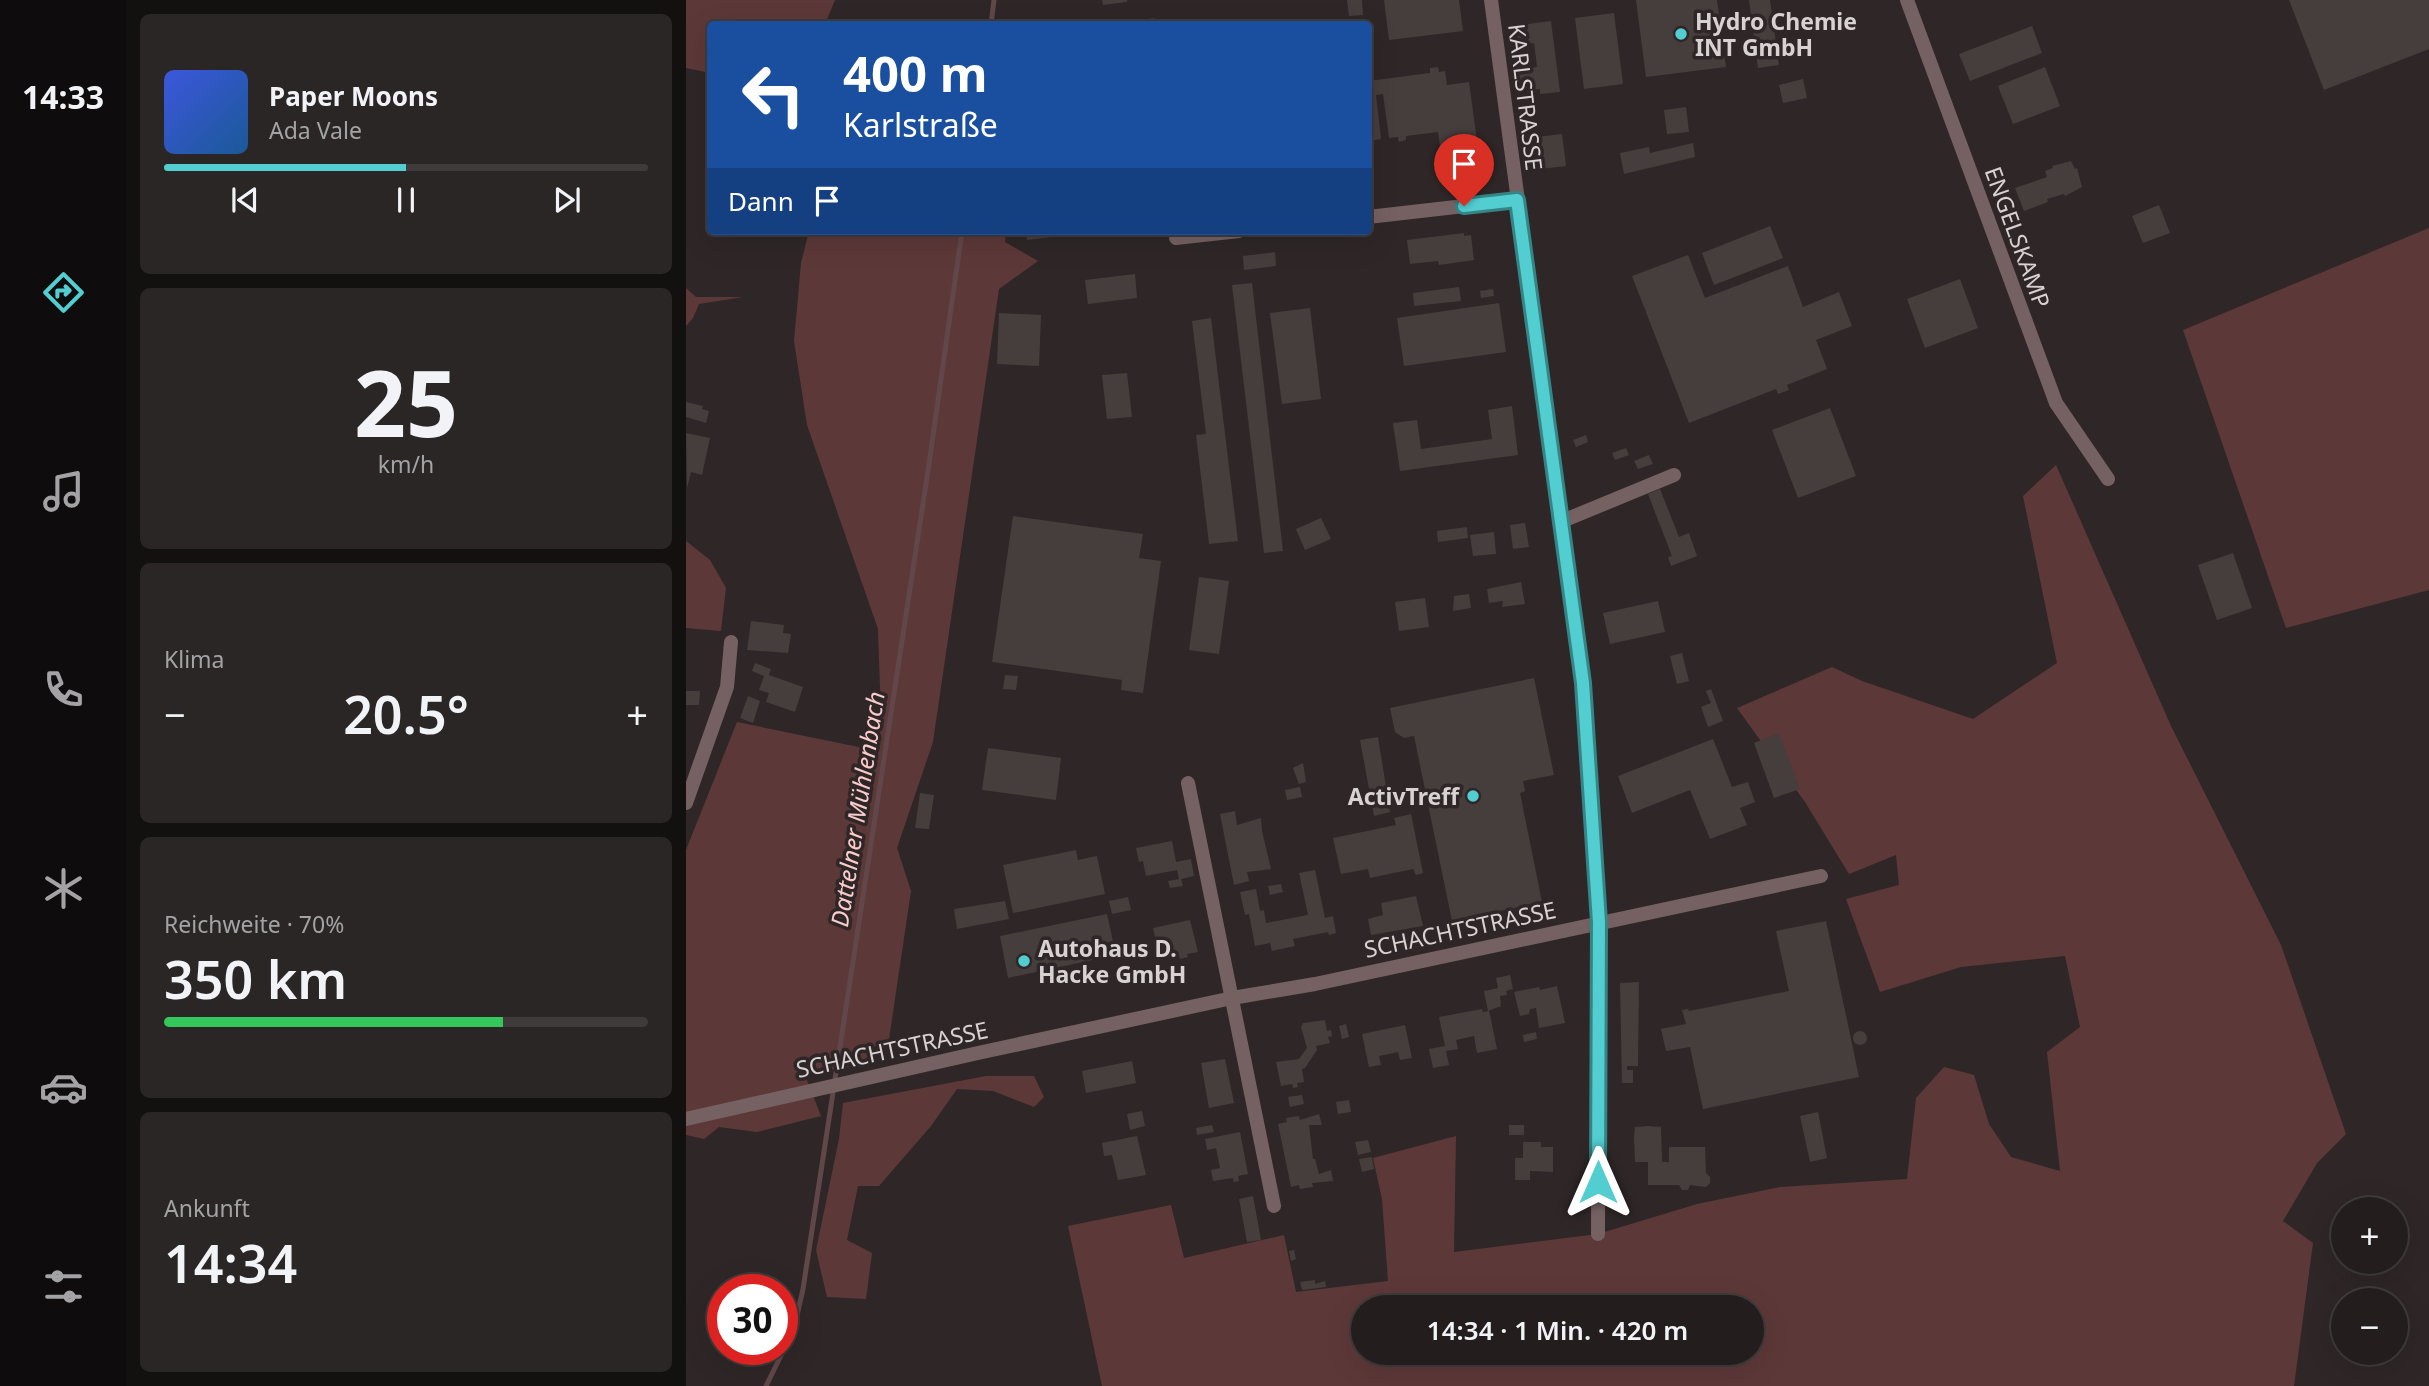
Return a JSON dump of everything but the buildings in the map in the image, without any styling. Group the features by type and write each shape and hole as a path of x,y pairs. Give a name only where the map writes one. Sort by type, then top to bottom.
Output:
{"street":[{"name":"KARLSTRASSE","path":"1491,0 1583,683 1599,922 1598,1234"},
{"name":"ENGELSKAMP","path":"1906,0 2056,403 2108,479"},
{"name":"KARLSTRASSE","path":"1372,218 1517,200"},
{"path":"1175,238 1202,235"},
{"path":"1560,522 1674,475"},
{"path":"686,803 727,687 731,642"},
{"path":"1188,783 1274,1206"},
{"name":"SCHACHTSTRASSE","path":"686,1119 1232,998 1315,984 1821,876"}],"shaded area":[{"path":"686,0 835,0 826,21 707,21 707,72 686,68"},
{"path":"2429,228 2429,590 2286,628 2183,330"},
{"path":"808,235 1006,235 1005,242 1038,261 999,289 933,742 897,848 911,891 888,1046 869,1047 866,1063 805,1075 821,1116 757,1132 719,1127 704,1139 686,1135 686,850 737,722 873,750 881,718 878,629 807,425 794,341 801,263"},
{"path":"686,288 696,297 743,297 699,304 686,326"},
{"path":"2056,465 2171,726 2281,945 2346,1134 2317,1163 2283,1221 2313,1243 2294,1386 1102,1386 1068,1226 1171,1205 1184,1258 1284,1235 1296,1292 1388,1281 1382,1199 1373,1158 1456,1136 1454,1252 1598,1234 1697,1204 1780,1187 1907,1179 1916,1098 1944,1067 1974,1075 1989,1124 2011,1157 2060,1171 2047,1052 2080,1027 2065,956 1961,967 1880,992 1846,899 1899,885 1896,855 1849,874 1805,802 1737,708 1832,667 1862,681 1973,719 2057,663 2023,496"},
{"path":"686,541 710,560 726,588 721,631 686,628"},
{"path":"986,1076 1034,1076 1044,1097 1034,1107 993,1091 957,1089 931,1126 879,1186 858,1186 847,1240 872,1253 866,1299 827,1297 816,1250 839,1139 843,1103"}],"waterway":[{"name":"Dattelner Mühlenbach","path":"991,21 994,0"},
{"name":"Dattelner Mühlenbach","path":"766,1386 794,1329 803,1289 961,235"}],"place":[{"name":"Hydro Chemie INT GmbH","path":"1681,34"},
{"name":"ActivTreff","path":"1473,796"},
{"name":"Autohaus D. Hacke GmbH","path":"1024,961"}],"route":[{"path":"1464,206 1517,200 1583,683 1599,922 1598,1182"}]}
